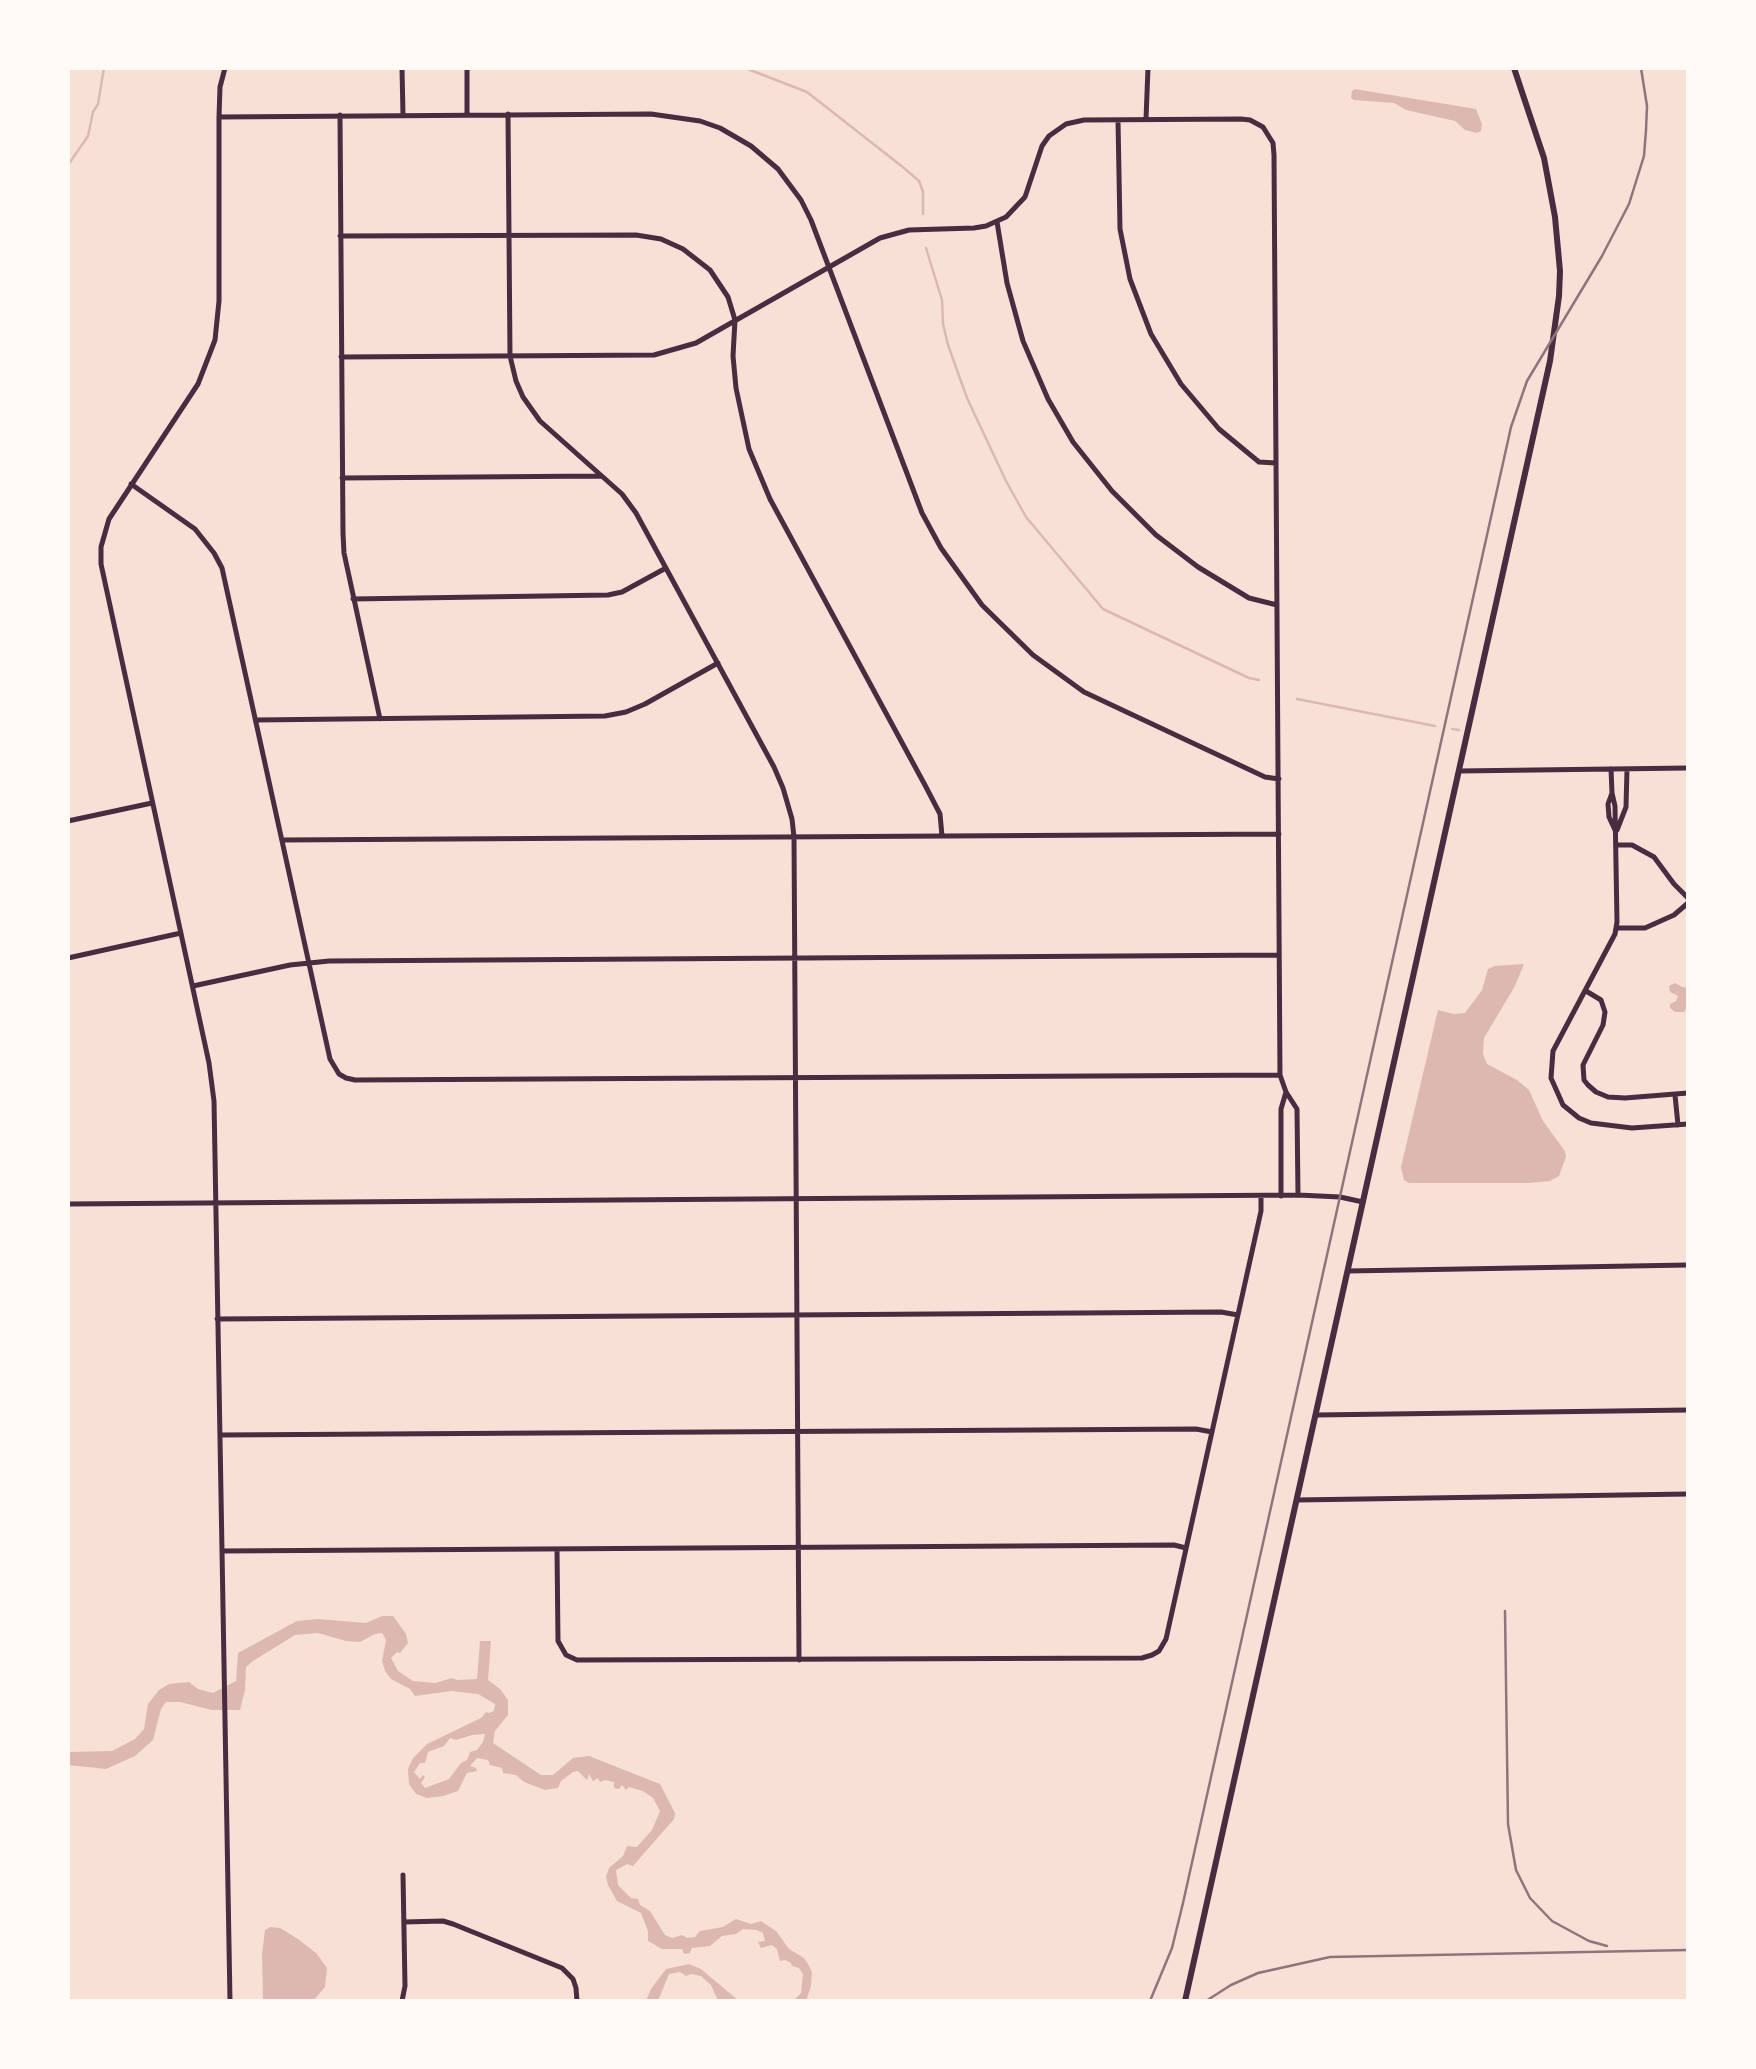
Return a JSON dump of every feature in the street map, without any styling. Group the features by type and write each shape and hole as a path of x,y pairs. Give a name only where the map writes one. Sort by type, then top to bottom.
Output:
{"street":[{"path":"225,68 220,87 219,301 215,340 198,384 109,519 101,547 100,564 193,986 215,1101 230,2001"},
{"path":"402,68 402,115"},
{"path":"467,68 467,115"},
{"path":"1146,119 1147,68"},
{"path":"1185,2001 1550,361 1559,296 1559,244 1551,190 1534,123 1514,68"},
{"path":"508,114 510,356 516,381 531,410 548,429 630,503 718,663 789,804 794,836 799,1660"},
{"path":"219,117 659,114 683,117 720,128 765,157 791,185 811,220 922,513 941,548 982,605 1033,655 1084,692 1265,777 1279,779"},
{"path":"340,116 344,553 380,719"},
{"path":"341,357 654,355 696,343 829,265 893,233 974,228 997,222 1012,212 1025,197 1042,146 1057,129 1073,122 1241,119 1264,127 1275,155 1280,1075 1297,1110 1298,1195"},
{"path":"1118,120 1120,229 1130,279 1151,334 1181,384 1219,429 1259,462 1276,463"},
{"path":"997,222 1007,283 1023,341 1048,399 1073,442 1112,491 1156,535 1198,567 1249,598 1278,605"},
{"path":"340,236 636,235 661,239 683,249 710,270 728,297 735,320 733,356 736,388 749,449 770,499 940,814 942,836"},
{"path":"342,478 601,476"},
{"path":"131,484 195,529 214,553 227,583 330,1059 339,1074 355,1080 1280,1075"},
{"path":"354,599 608,595 622,592 666,568"},
{"path":"256,720 605,716 645,704 718,663"},
{"path":"1459,771 1688,768"},
{"path":"1611,769 1609,817 1616,833"},
{"path":"1627,769 1626,807 1616,833 1616,928 1608,950 1553,1051 1551,1078 1563,1105 1579,1118 1607,1126 1632,1129 1688,1124"},
{"path":"68,821 152,803"},
{"path":"282,840 1279,834"},
{"path":"1616,845 1632,845 1654,857 1688,898"},
{"path":"1616,928 1645,928 1668,919 1688,904"},
{"path":"68,958 181,933"},
{"path":"193,986 310,962 1279,955"},
{"path":"1586,991 1601,1000 1605,1012 1603,1025 1583,1065 1584,1080 1588,1086 1608,1097 1688,1093"},
{"path":"1280,1196 1280,1108 1286,1092"},
{"path":"1675,1095 1678,1125"},
{"path":"68,1204 1298,1195 1340,1197 1363,1202"},
{"path":"557,1549 558,1634 561,1648 566,1655 584,1661 1142,1658 1152,1655 1163,1645 1261,1211 1261,1196"},
{"path":"1348,1270 1688,1265"},
{"path":"217,1319 1221,1312 1238,1315"},
{"path":"1316,1415 1688,1410"},
{"path":"220,1435 1196,1429 1212,1432"},
{"path":"1297,1500 1688,1494"},
{"path":"222,1551 1174,1545 1186,1548"},
{"path":"402,2001 405,1986 403,1875"},
{"path":"404,1922 443,1921 562,1968 573,1979 577,2001"},
{"path":"573,1979 580,1974"}],"shaded area":[{"path":"1355,89 1476,109 1482,124 1481,131 1477,133 1465,130 1455,121 1406,110 1394,103 1354,100 1351,98"},
{"path":"1524,964 1515,986 1484,1038 1483,1054 1487,1064 1517,1080 1529,1090 1543,1121 1565,1151 1566,1157 1559,1176 1550,1181 1529,1183 1409,1183 1404,1180 1401,1167 1438,1010 1454,1014 1465,1013 1482,990 1488,969"},
{"path":"1675,983 1688,988 1688,1006 1684,1012 1675,1012 1670,1008 1670,1004 1676,1001 1678,996 1670,992 1669,986"},
{"path":"382,1616 393,1616 406,1634 408,1643 400,1653 397,1652 391,1658 398,1671 413,1681 435,1683 452,1678 477,1679 480,1641 491,1641 488,1680 500,1689 508,1700 508,1715 495,1731 493,1743 541,1775 553,1775 573,1758 589,1756 660,1784 675,1813 674,1819 633,1866 627,1864 616,1870 618,1885 631,1898 638,1899 640,1905 650,1911 665,1935 672,1938 682,1935 687,1938 695,1937 700,1931 723,1927 736,1919 751,1924 761,1921 776,1931 789,1949 804,1958 808,1964 812,1972 806,2001 793,2001 801,1993 803,1974 799,1968 785,1960 780,1961 777,1949 772,1945 761,1948 758,1942 765,1941 763,1933 757,1930 743,1929 736,1934 722,1936 710,1946 692,1948 690,1953 684,1954 682,1949 662,1949 648,1941 648,1931 641,1913 617,1901 606,1877 609,1868 623,1856 627,1846 637,1847 652,1830 660,1811 653,1798 643,1791 629,1787 626,1790 622,1785 619,1789 614,1788 614,1782 600,1782 598,1778 593,1781 589,1774 587,1780 578,1771 561,1781 558,1788 545,1790 524,1782 516,1775 503,1773 502,1768 490,1765 488,1760 477,1758 470,1766 477,1771 467,1773 458,1791 427,1798 416,1794 409,1784 408,1769 413,1758 427,1744 481,1718 486,1712 494,1711 495,1704 478,1694 451,1691 415,1696 410,1689 391,1679 385,1671 382,1661 386,1640 382,1633 360,1642 318,1633 295,1635 246,1667 245,1690 240,1710 212,1710 180,1702 166,1702 161,1709 153,1740 135,1756 106,1769 68,1765 68,1752 112,1751 135,1739 144,1729 148,1704 159,1690 169,1684 189,1682 198,1689 213,1693 236,1681 238,1653 297,1621 318,1619 366,1623","holes":["485,1734 477,1750 470,1752 467,1760 461,1763 449,1779 425,1788 421,1783 425,1777 423,1775 420,1779 414,1772 420,1763 425,1763 428,1752 444,1746 450,1738 456,1740"]},
{"path":"270,1927 280,1928 298,1939 316,1953 327,1968 325,1987 313,2001 263,2001 262,1954 265,1930"},
{"path":"689,1964 701,1969 739,2001 718,2001 711,1985 701,1976 686,1976 680,1972 669,1974 658,2001 646,2001 651,1989 666,1969"}],"waterway":[{"path":"68,165 88,136 93,112 98,104 104,68"},
{"path":"745,68 807,92 904,168 919,181 923,192 923,214"},
{"path":"926,248 942,300 943,324 948,345 967,398 1026,517 1103,609 1249,678 1259,680"},
{"path":"1297,699 1435,726"},
{"path":"1452,729 1459,730"}],"railway":[{"path":"1150,2001 1172,1948 1183,1903 1511,427 1527,381 1602,256 1629,204 1644,156 1647,106 1641,68"},
{"path":"1505,1611 1508,1824 1516,1870 1530,1898 1552,1921 1589,1941 1607,1946"},
{"path":"1206,2001 1231,1985 1258,1973 1330,1957 1688,1950"}]}
